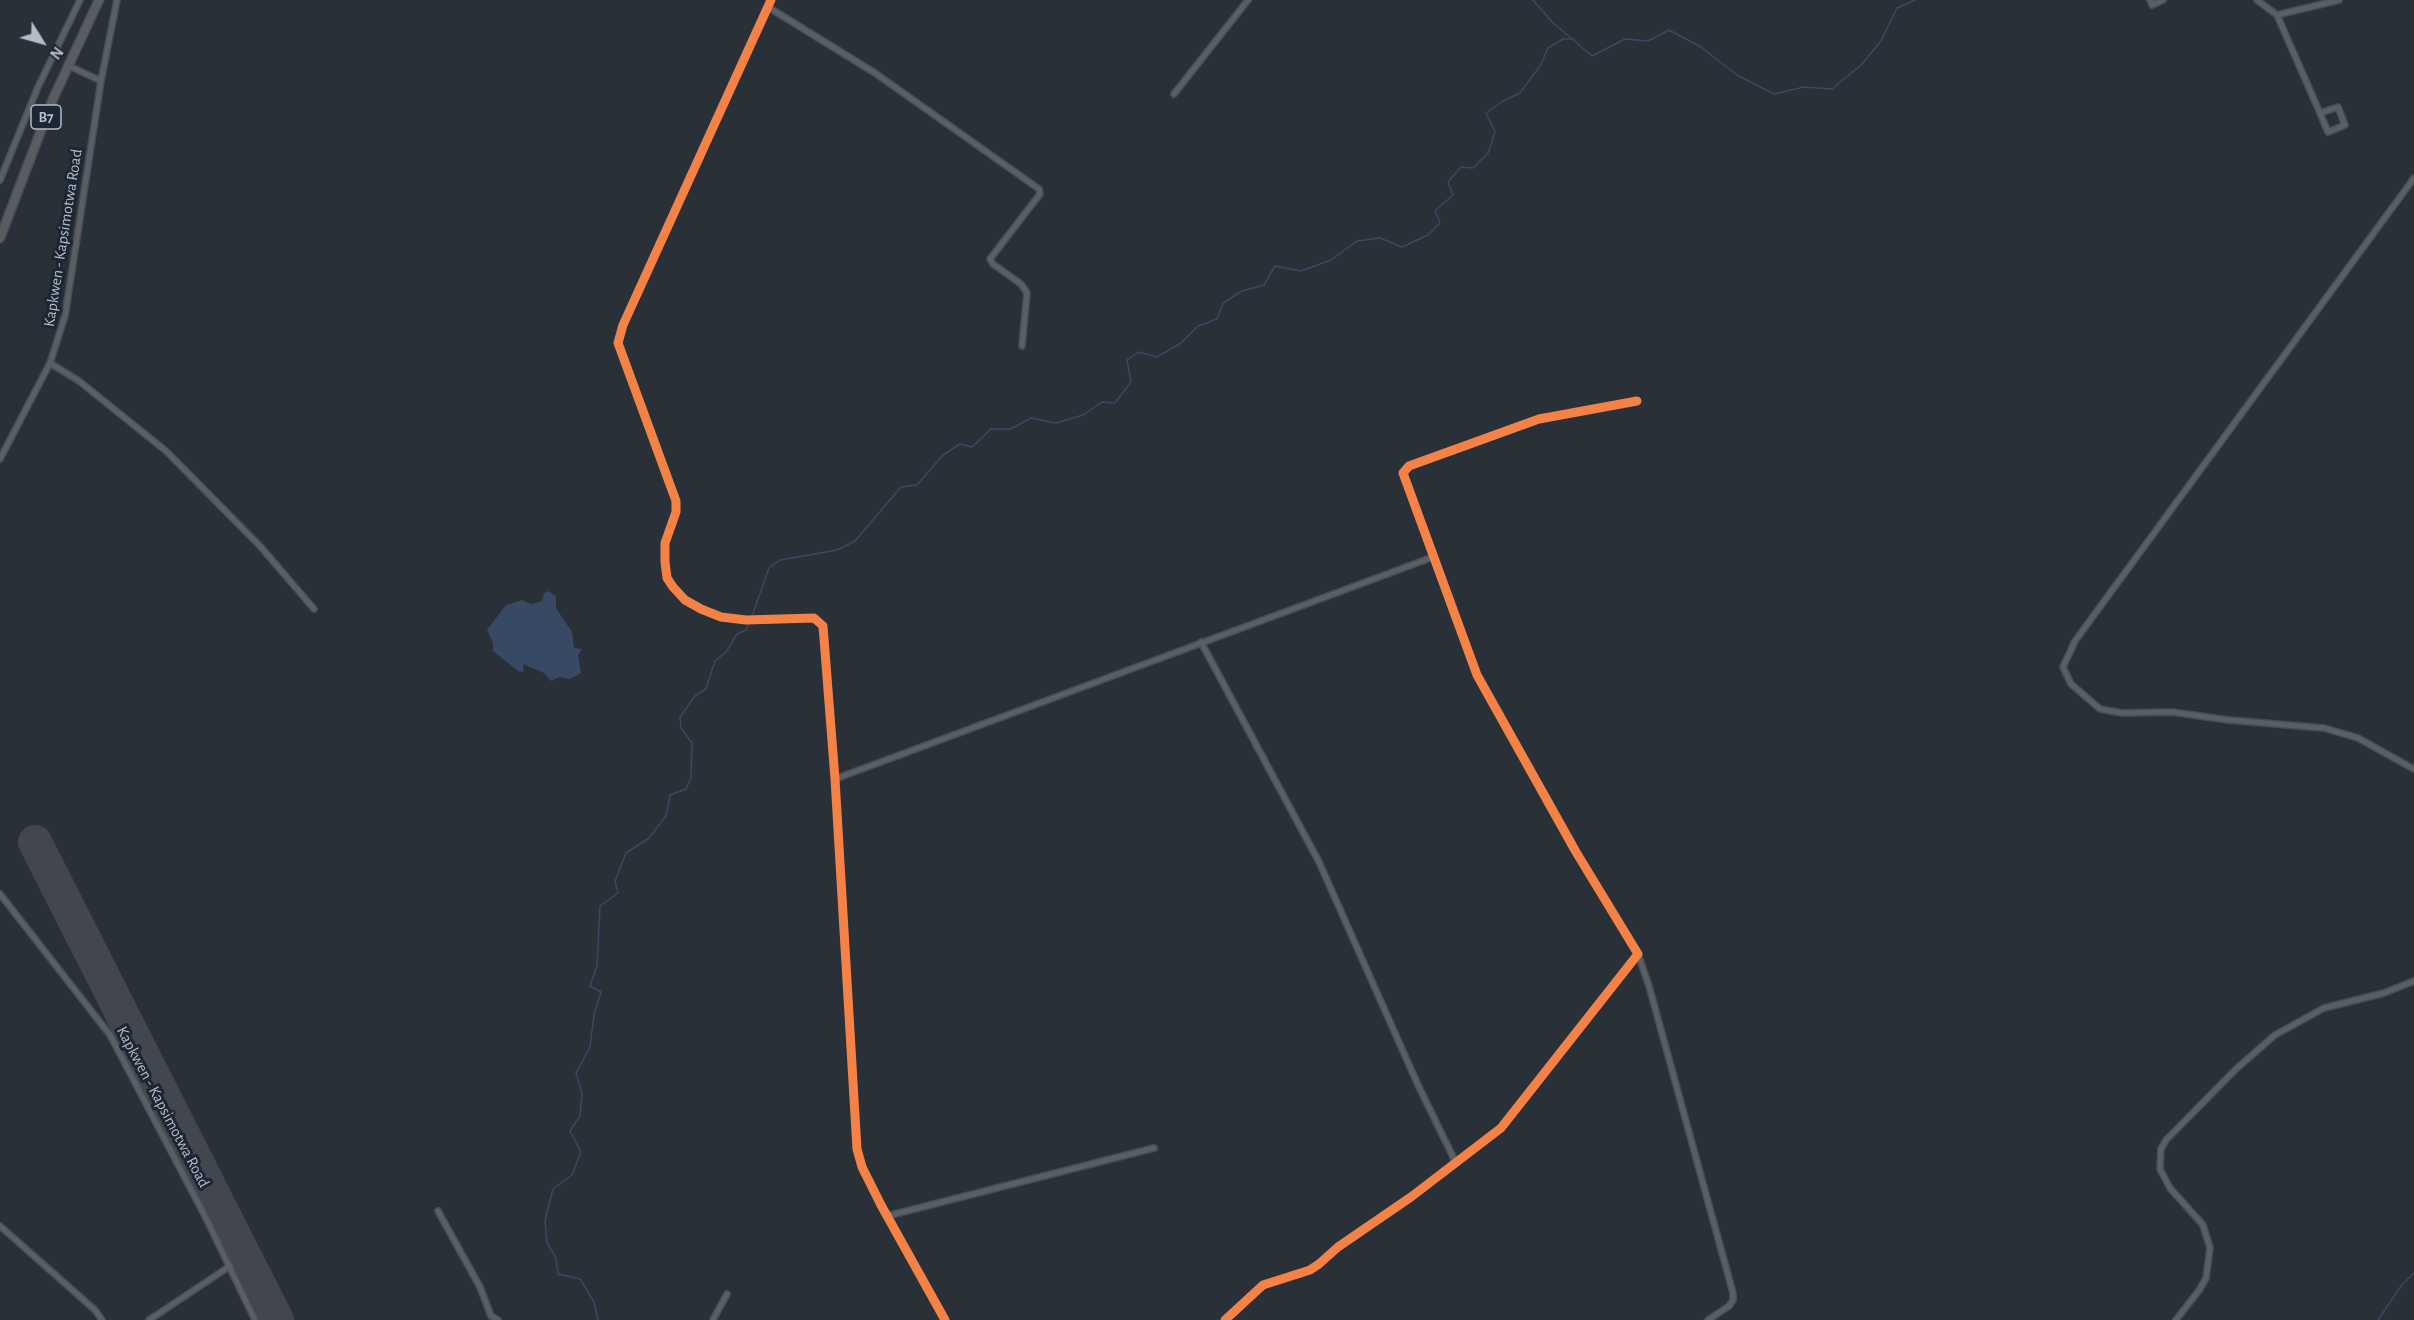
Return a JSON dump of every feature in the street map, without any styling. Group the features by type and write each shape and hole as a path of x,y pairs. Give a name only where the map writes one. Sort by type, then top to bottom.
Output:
{"highway":[{"name":"B7","path":"0,238 67,65 99,0"}],"street":[{"path":"0,180 39,87 80,0"},
{"name":"Kapkwen - Kapsimotwa Road","path":"0,459 50,363 65,316 101,81 117,0"},
{"path":"771,0 623,325 618,343 676,501 676,512 665,543 664,562 667,578 673,588 686,600 721,617 746,620 814,618 819,620 825,632 856,1149 862,1167 887,1216 945,1320"},
{"path":"1174,94 1248,0"},
{"path":"2150,0 2152,5 2163,0"},
{"path":"2256,0 2277,15 2328,132 2345,125 2338,107 2320,113"},
{"path":"2277,15 2338,0"},
{"path":"768,7 875,73 1038,188 1040,194 990,259 993,264 1021,284 1028,293 1023,346"},
{"path":"67,65 101,81"},
{"path":"2414,178 2075,641 2063,667 2071,684 2100,709 2122,712 2172,712 2228,720 2324,728 2358,738 2414,769"},
{"path":"50,363 79,381 166,451 260,546 314,609"},
{"path":"1637,401 1539,419 1409,466 1403,473 1477,675 1576,852 1638,954 1649,986 1733,1293 1733,1300 1729,1306 1708,1320"},
{"path":"835,779 1433,557"},
{"path":"1201,642 1319,862 1418,1085 1456,1163"},
{"name":"Kapkwen - Kapsimotwa Road","path":"0,894 110,1035 230,1266 255,1320"},
{"path":"1225,1320 1263,1285 1310,1270 1501,1128 1638,954"},
{"path":"2176,1320 2206,1278 2211,1248 2203,1225 2176,1196 2160,1169 2161,1149 2166,1140 2242,1062 2275,1035 2324,1008 2384,993 2414,981"},
{"path":"887,1216 1154,1148"},
{"path":"438,1211 480,1287 491,1316 498,1320"},
{"path":"0,1226 95,1310 102,1320"},
{"path":"149,1320 230,1266"},
{"path":"713,1320 727,1293"}],"water":[{"path":"548,591 556,596 556,608 572,632 574,648 582,649 578,655 581,673 570,679 559,677 551,681 544,673 523,664 524,672 518,671 493,651 493,643 487,630 506,605 522,600 531,604 542,601 544,593"}],"waterway":[{"path":"1533,0 1553,23 1592,56 1625,39 1648,41 1669,30 1701,47 1737,75 1774,94 1804,87 1832,89 1861,65 1881,41 1897,8 1915,0"},
{"path":"751,619 769,568 780,560 837,550 855,541 901,487 917,485 943,455 960,444 972,447 991,429 1011,429 1031,418 1056,423 1083,415 1102,402 1115,403 1131,382 1127,360 1138,352 1157,357 1181,343 1198,326 1217,319 1223,303 1242,291 1264,285 1275,266 1301,271 1331,260 1357,241 1380,238 1402,247 1428,235 1440,223 1435,211 1453,195 1448,182 1461,167 1473,168 1488,153 1495,132 1486,113 1520,93 1540,66 1548,48 1563,39 1574,39"},
{"path":"598,1320 594,1302 580,1279 558,1274 556,1258 547,1243 545,1220 553,1189 572,1175 581,1152 570,1131 580,1116 582,1093 576,1073 590,1047 594,1014 601,992 590,986 597,966 600,906 618,893 615,881 626,853 649,838 666,816 670,795 686,789 691,778 692,743 681,728 680,717 695,696 706,689 715,661 726,652 737,634 746,630 749,623"},
{"path":"2378,1320 2401,1286 2414,1273"}],"runway":[{"path":"35,842 277,1320"}],"cycle path":[{"path":"771,0 623,325 618,343 676,501 676,512 665,543 667,578 673,587 685,600 721,617 746,620 814,618 823,626 835,779 857,1149 862,1167 881,1205 945,1320"},
{"path":"1225,1320 1263,1285 1310,1270 1319,1264 1338,1247 1411,1197 1501,1128 1638,954 1576,852 1477,675 1403,473 1409,466 1539,419 1637,401"}]}
